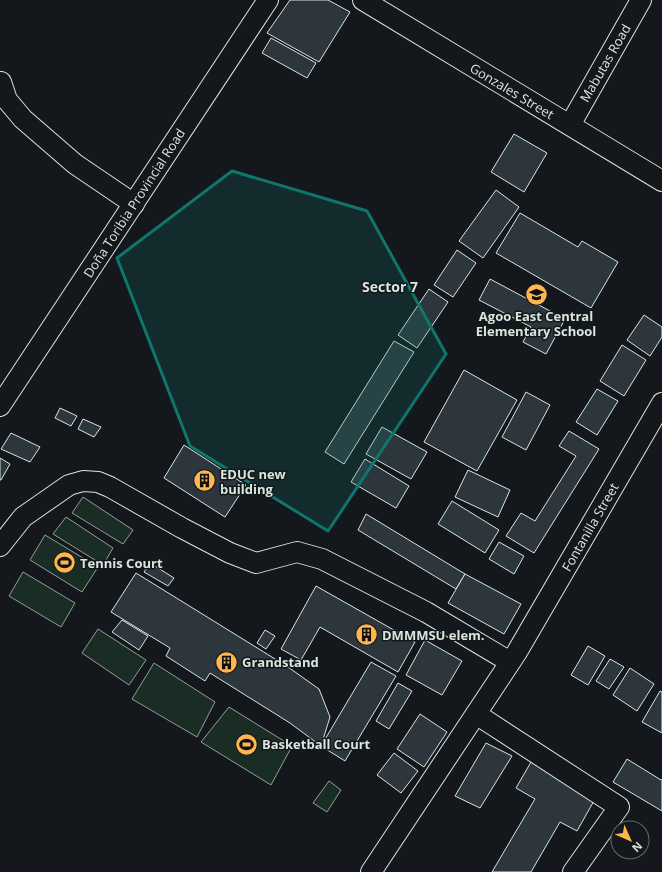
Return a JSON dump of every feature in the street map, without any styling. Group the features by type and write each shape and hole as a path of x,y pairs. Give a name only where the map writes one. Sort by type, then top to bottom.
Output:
{"street":[{"name":"Doña Toribia Provincial Road","path":"0,406 268,0"},
{"name":"Gonzales Street","path":"363,0 662,181"},
{"name":"Mabutas Road","path":"570,125 640,0"},
{"path":"1,82 7,100 22,119 75,164 134,204"},
{"name":"Fontanilla Street","path":"371,872 513,657 662,403"},
{"path":"0,546 23,517 69,485 83,481 98,482 110,487 182,528 230,553 256,563 298,552 322,559 513,657"},
{"path":"476,714 619,807 573,872"}],"highlighted area":[{"path":"232,171 367,211 446,354 328,531 190,446 117,258"}],"green space":[{"path":"83,497 133,530 123,544 72,513"},
{"path":"66,517 113,548 103,565 53,534"},
{"name":"Tennis Court","path":"45,535 98,567 82,592 30,560"},
{"name":"Tennis Court","path":"23,572 75,603 61,627 9,596"},
{"path":"98,629 146,660 129,685 82,653"},
{"path":"154,663 215,702 197,737 132,699"},
{"name":"Basketball Court","path":"229,707 292,746 271,785 201,742"},
{"path":"329,781 341,790 327,812 313,803"}],"building":[{"path":"290,0 328,0 350,12 319,62 267,33"},
{"path":"271,38 316,63 307,78 262,53"},
{"path":"514,134 547,153 524,192 491,172"},
{"path":"496,190 519,207 483,258 459,241"},
{"path":"520,213 578,247 582,241 618,262 591,308 496,253"},
{"path":"457,250 476,263 453,297 434,285"},
{"path":"490,279 565,319 546,354 523,342 531,327 479,300"},
{"path":"429,289 448,302 417,348 398,335"},
{"path":"644,315 662,327 662,337 650,356 627,340"},
{"path":"394,341 414,352 344,464 325,452"},
{"path":"622,345 646,360 624,396 600,381"},
{"path":"464,370 517,400 477,471 424,442"},
{"path":"597,389 618,401 597,435 576,422"},
{"path":"526,392 550,405 526,450 502,437"},
{"path":"60,408 77,416 71,426 55,418"},
{"path":"83,419 101,427 94,437 78,429"},
{"path":"382,427 427,452 411,479 366,454"},
{"path":"569,431 599,449 534,553 506,536 521,513 535,521 576,456 559,446"},
{"path":"11,433 40,447 30,462 1,449"},
{"name":"EDUC new building","path":"184,445 246,485 225,517 164,478"},
{"path":"0,458 10,464 1,480 0,480"},
{"path":"365,459 409,486 396,508 351,482"},
{"path":"468,470 510,490 498,517 455,497"},
{"path":"452,501 499,530 485,553 438,524"},
{"path":"366,514 465,574 456,589 358,530"},
{"path":"499,542 524,556 514,574 489,559"},
{"path":"150,563 174,578 168,586 144,572"},
{"name":"Grandstand","path":"136,573 288,667 319,689 330,717 321,746 290,723 210,673 205,681 166,656 170,648 111,612"},
{"path":"465,574 521,604 504,634 448,603"},
{"name":"DMMMSU elem.","path":"316,586 415,642 398,672 320,627 301,660 281,649"},
{"path":"122,620 148,636 139,650 112,632"},
{"path":"265,630 275,636 266,649 257,643"},
{"path":"425,640 462,661 442,695 406,675"},
{"path":"588,646 605,656 588,685 571,675"},
{"path":"610,659 624,667 609,689 596,681"},
{"name":"DMMMSU elem.","path":"371,662 396,676 345,761 321,746"},
{"path":"630,668 654,684 637,711 613,695"},
{"path":"398,683 412,691 389,729 376,721"},
{"path":"660,691 662,692 662,733 642,722"},
{"path":"420,714 447,732 424,767 397,749"},
{"path":"486,743 512,756 480,808 455,796"},
{"path":"394,753 418,771 401,793 377,775"},
{"path":"627,759 661,780 662,779 662,811 613,782"},
{"path":"531,762 595,799 577,831 560,822 531,872 492,872 535,799 516,788"}],"place":[{"name":"Agoo East Central Elementary School","path":"536,294"},
{"name":"EDUC new building","path":"205,481"},
{"name":"Tennis Court","path":"64,563"},
{"name":"DMMMSU elem.","path":"367,635"},
{"name":"Grandstand","path":"227,662"},
{"name":"Basketball Court","path":"247,744"}],"district":[{"name":"Sector 7","path":"390,287"}]}
